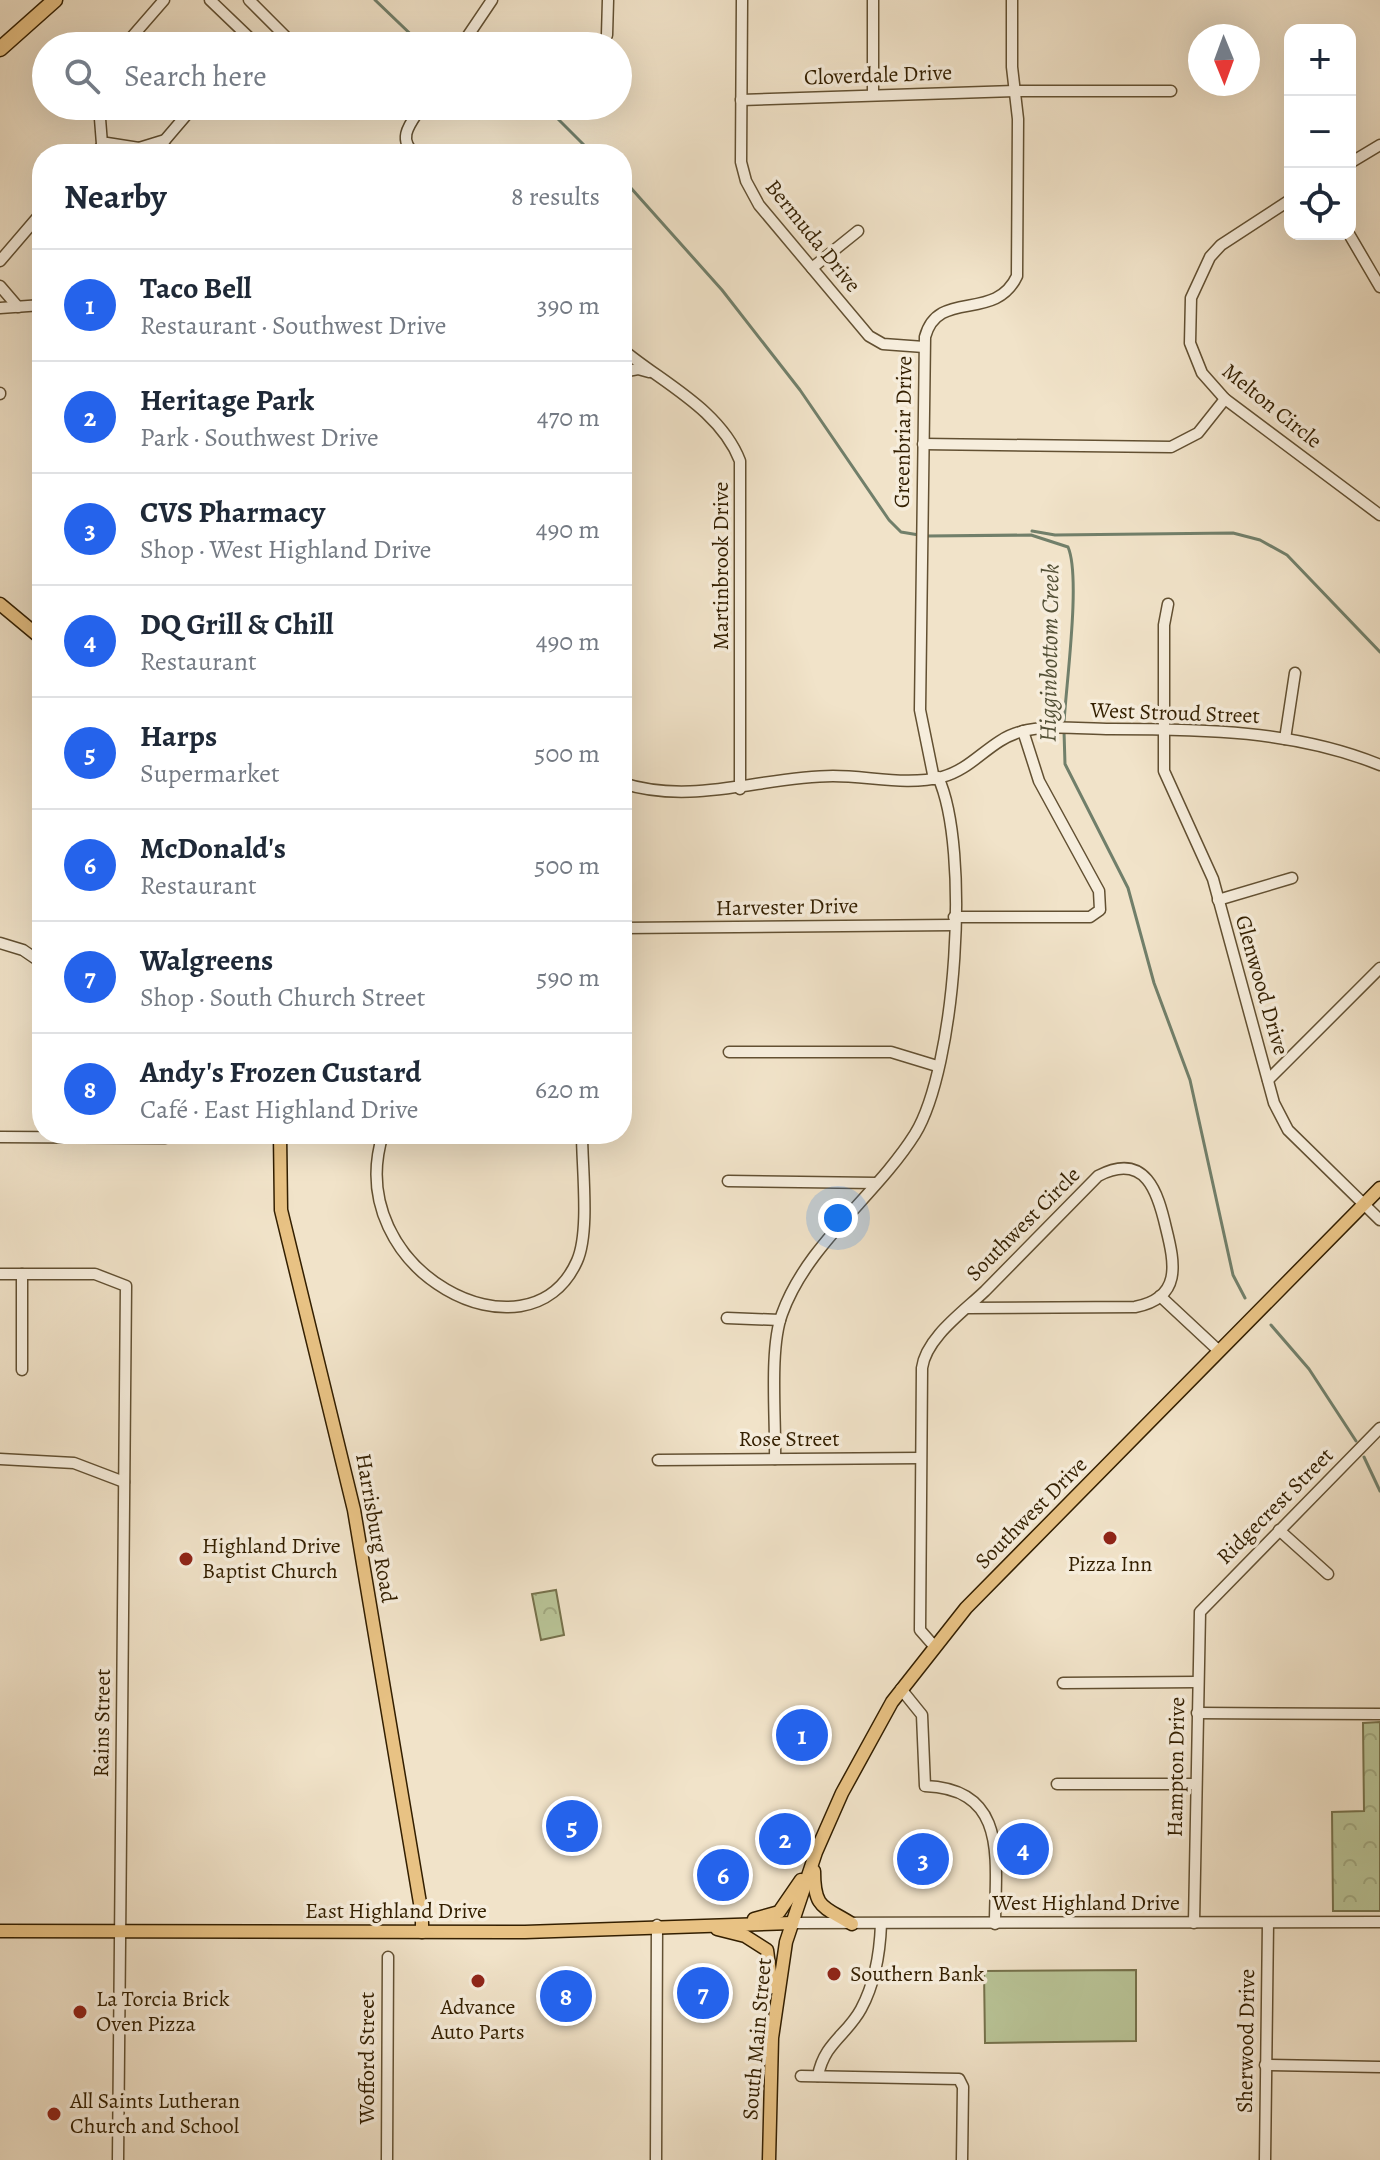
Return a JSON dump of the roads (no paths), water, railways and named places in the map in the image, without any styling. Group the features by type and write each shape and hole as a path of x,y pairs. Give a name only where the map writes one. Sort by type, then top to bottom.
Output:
{"highway":[{"path":"0,49 55,0"}],"main road":[{"path":"0,604 32,631"},
{"name":"Harrisburg Road","path":"280,1144 281,1210 354,1510 422,1915 422,1932"},
{"name":"Southwest Drive","path":"792,1923 813,1860 842,1793 901,1689 934,1646 1012,1560 1380,1188"},
{"path":"741,1923 779,1912 813,1860"},
{"path":"813,1860 814,1889 819,1902 830,1914 852,1924"},
{"name":"East Highland Drive","path":"0,1931 422,1932 792,1923"},
{"name":"South Main Street","path":"769,2160 770,2066 781,1966 792,1923"},
{"path":"686,1924 745,1936 767,1950 772,1972 770,2066"}],"street":[{"path":"136,32 164,0"},
{"path":"210,0 243,32"},
{"path":"249,0 281,32"},
{"path":"470,32 492,0"},
{"path":"607,32 608,0"},
{"name":"Bermuda Drive","path":"742,0 741,162 747,186 759,205 869,336 889,345 924,347"},
{"path":"873,0 873,95"},
{"name":"Greenbriar Drive","path":"775,1459 776,1346 780,1320 800,1278 916,1133 937,1066 952,988 953,826 936,778 920,710 924,347 927,328 944,312 961,306 989,304 1008,292 1017,276 1018,135 1012,0"},
{"name":"Cloverdale Drive","path":"741,100 1015,91 1171,91"},
{"path":"100,120 102,144"},
{"path":"162,144 182,120"},
{"path":"406,144 405,135 414,120"},
{"path":"156,144 165,140"},
{"path":"1356,159 1380,145"},
{"name":"Melton Circle","path":"1284,204 1221,245 1206,264 1191,298 1188,330 1196,362 1211,386 1225,399 1380,515"},
{"path":"0,272 0,261 32,224"},
{"path":"812,268 858,231"},
{"path":"1353,240 1380,287"},
{"path":"0,286 18,307"},
{"path":"0,308 32,306"},
{"name":"Martinbrook Drive","path":"632,356 674,384 731,441 741,464 740,789"},
{"path":"632,370 638,369 658,376"},
{"path":"923,444 1171,447 1198,433 1225,399"},
{"name":"Glenwood Drive","path":"1168,604 1164,625 1164,771 1201,851 1218,900 1268,1080 1288,1130 1380,1220"},
{"path":"1285,739 1295,673"},
{"name":"West Stroud Street","path":"632,785 654,790 740,789 815,777 936,778 969,765 1001,739 1023,731 1069,728 1163,729 1285,739 1345,752 1380,765"},
{"name":"Harvester Drive","path":"632,928 1090,917 1100,910 1099,891 1039,781 1023,731"},
{"path":"1218,900 1292,878"},
{"path":"0,943 32,956"},
{"path":"1268,1080 1380,968"},
{"path":"729,1052 891,1052 937,1066"},
{"path":"0,1137 32,1137"},
{"path":"381,1144 377,1189 386,1223 401,1252 420,1273 443,1290 500,1305 540,1300 554,1290 575,1266 582,1241 582,1144"},
{"name":"Southwest Circle","path":"934,1646 920,1630 923,1359 931,1345 1098,1176 1113,1170 1140,1174 1157,1191 1174,1260 1172,1281 1160,1296"},
{"path":"728,1181 876,1183"},
{"path":"0,1274 22,1274 22,1370"},
{"name":"Rains Street","path":"22,1274 95,1274 126,1286 118,2160"},
{"path":"967,1308 1135,1307 1160,1296 1219,1351"},
{"path":"727,1318 780,1320"},
{"name":"Ridgecrest Street","path":"1200,1612 1380,1428"},
{"name":"Rose Street","path":"658,1460 920,1458"},
{"path":"0,1459 74,1463 124,1482"},
{"path":"1279,1530 1328,1574"},
{"name":"Hampton Drive","path":"1194,1923 1200,1612"},
{"path":"1063,1683 1197,1682"},
{"path":"901,1689 922,1715 925,1786 969,1798 991,1823 995,1837 995,1924"},
{"path":"1197,1713 1380,1714"},
{"path":"1057,1784 1196,1784"},
{"name":"West Highland Drive","path":"792,1923 1380,1922"},
{"name":"Sherwood Drive","path":"1265,2160 1268,1923"},
{"path":"818,2076 821,2058 861,2010 879,1955 881,1924"},
{"path":"656,2160 657,1925"},
{"name":"Wofford Street","path":"387,2160 388,1957"},
{"path":"1265,2065 1380,2067"},
{"path":"801,2076 956,2078 961,2081 962,2160"}],"waterway":[{"name":"Higginbottom Creek","path":"375,0 408,32"},
{"name":"Higginbottom Creek","path":"559,120 583,144"},
{"name":"Higginbottom Creek","path":"632,189 722,290 800,390 889,520 901,532 919,535"},
{"path":"1032,531 1055,535 1233,533 1260,540 1287,555 1380,652"},
{"name":"Higginbottom Creek","path":"927,536 1031,535 1068,547 1072,562 1073,606 1064,723"},
{"name":"Higginbottom Creek","path":"1064,731 1065,764 1128,888 1154,983 1190,1080 1233,1275 1245,1298"},
{"name":"Higginbottom Creek","path":"1271,1325 1309,1369 1356,1441"},
{"name":"Higginbottom Creek","path":"1364,1457 1380,1491"}],"place":[{"name":"Pizza Inn","path":"1110,1538"},
{"name":"Highland Drive Baptist Church","path":"186,1559"},
{"name":"Taco Bell","path":"802,1735"},
{"name":"Harps","path":"572,1826"},
{"name":"Heritage Park","path":"785,1839"},
{"name":"DQ Grill & Chill","path":"1023,1849"},
{"name":"CVS Pharmacy","path":"923,1859"},
{"name":"McDonald's","path":"723,1875"},
{"name":"Southern Bank","path":"834,1974"},
{"name":"Advance Auto Parts","path":"478,1981"},
{"name":"Walgreens","path":"703,1993"},
{"name":"Andy's Frozen Custard","path":"566,1996"},
{"name":"La Torcia Brick Oven Pizza","path":"80,2012"},
{"name":"All Saints Lutheran Church and School","path":"54,2114"}]}
